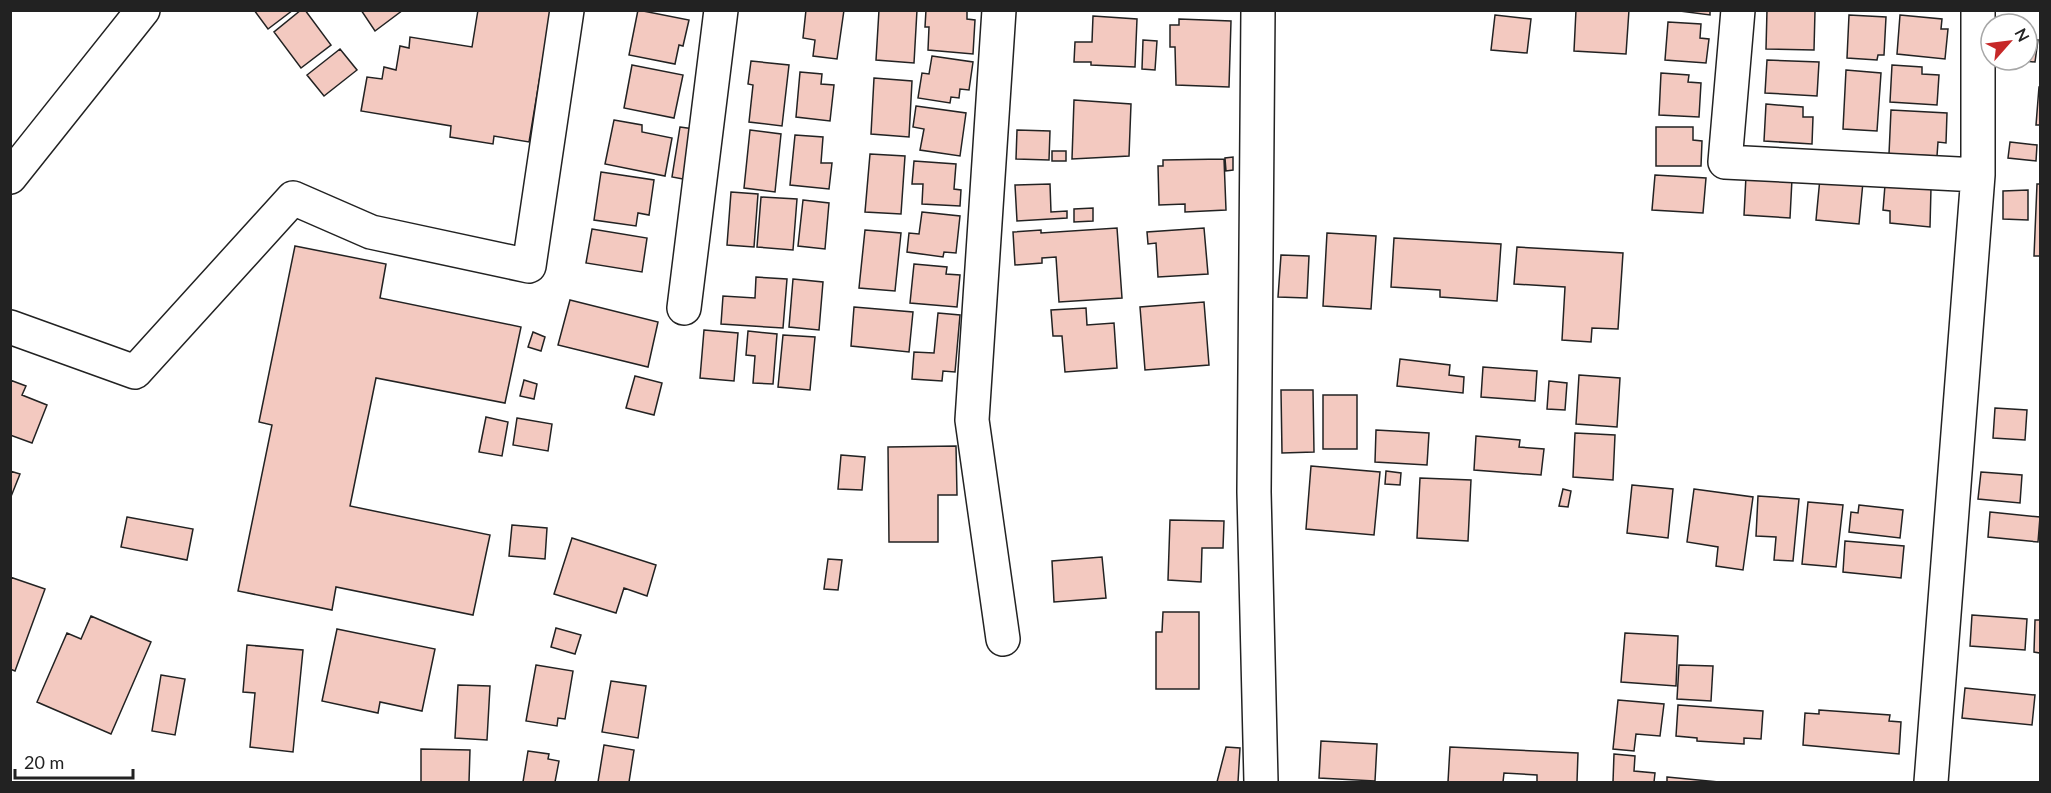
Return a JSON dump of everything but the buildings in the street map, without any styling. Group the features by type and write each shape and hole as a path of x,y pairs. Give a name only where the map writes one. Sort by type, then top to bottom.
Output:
{"street":[{"path":"10,177 143,10"},
{"path":"10,327 135,372 293,198 371,232 530,266 567,10"},
{"path":"684,308 721,10"},
{"path":"999,10 972,420 1004,639"},
{"path":"1258,10 1254,492 1261,783"},
{"path":"1738,10 1725,162 1978,175"},
{"path":"1931,783 1978,175 1978,10"}]}
